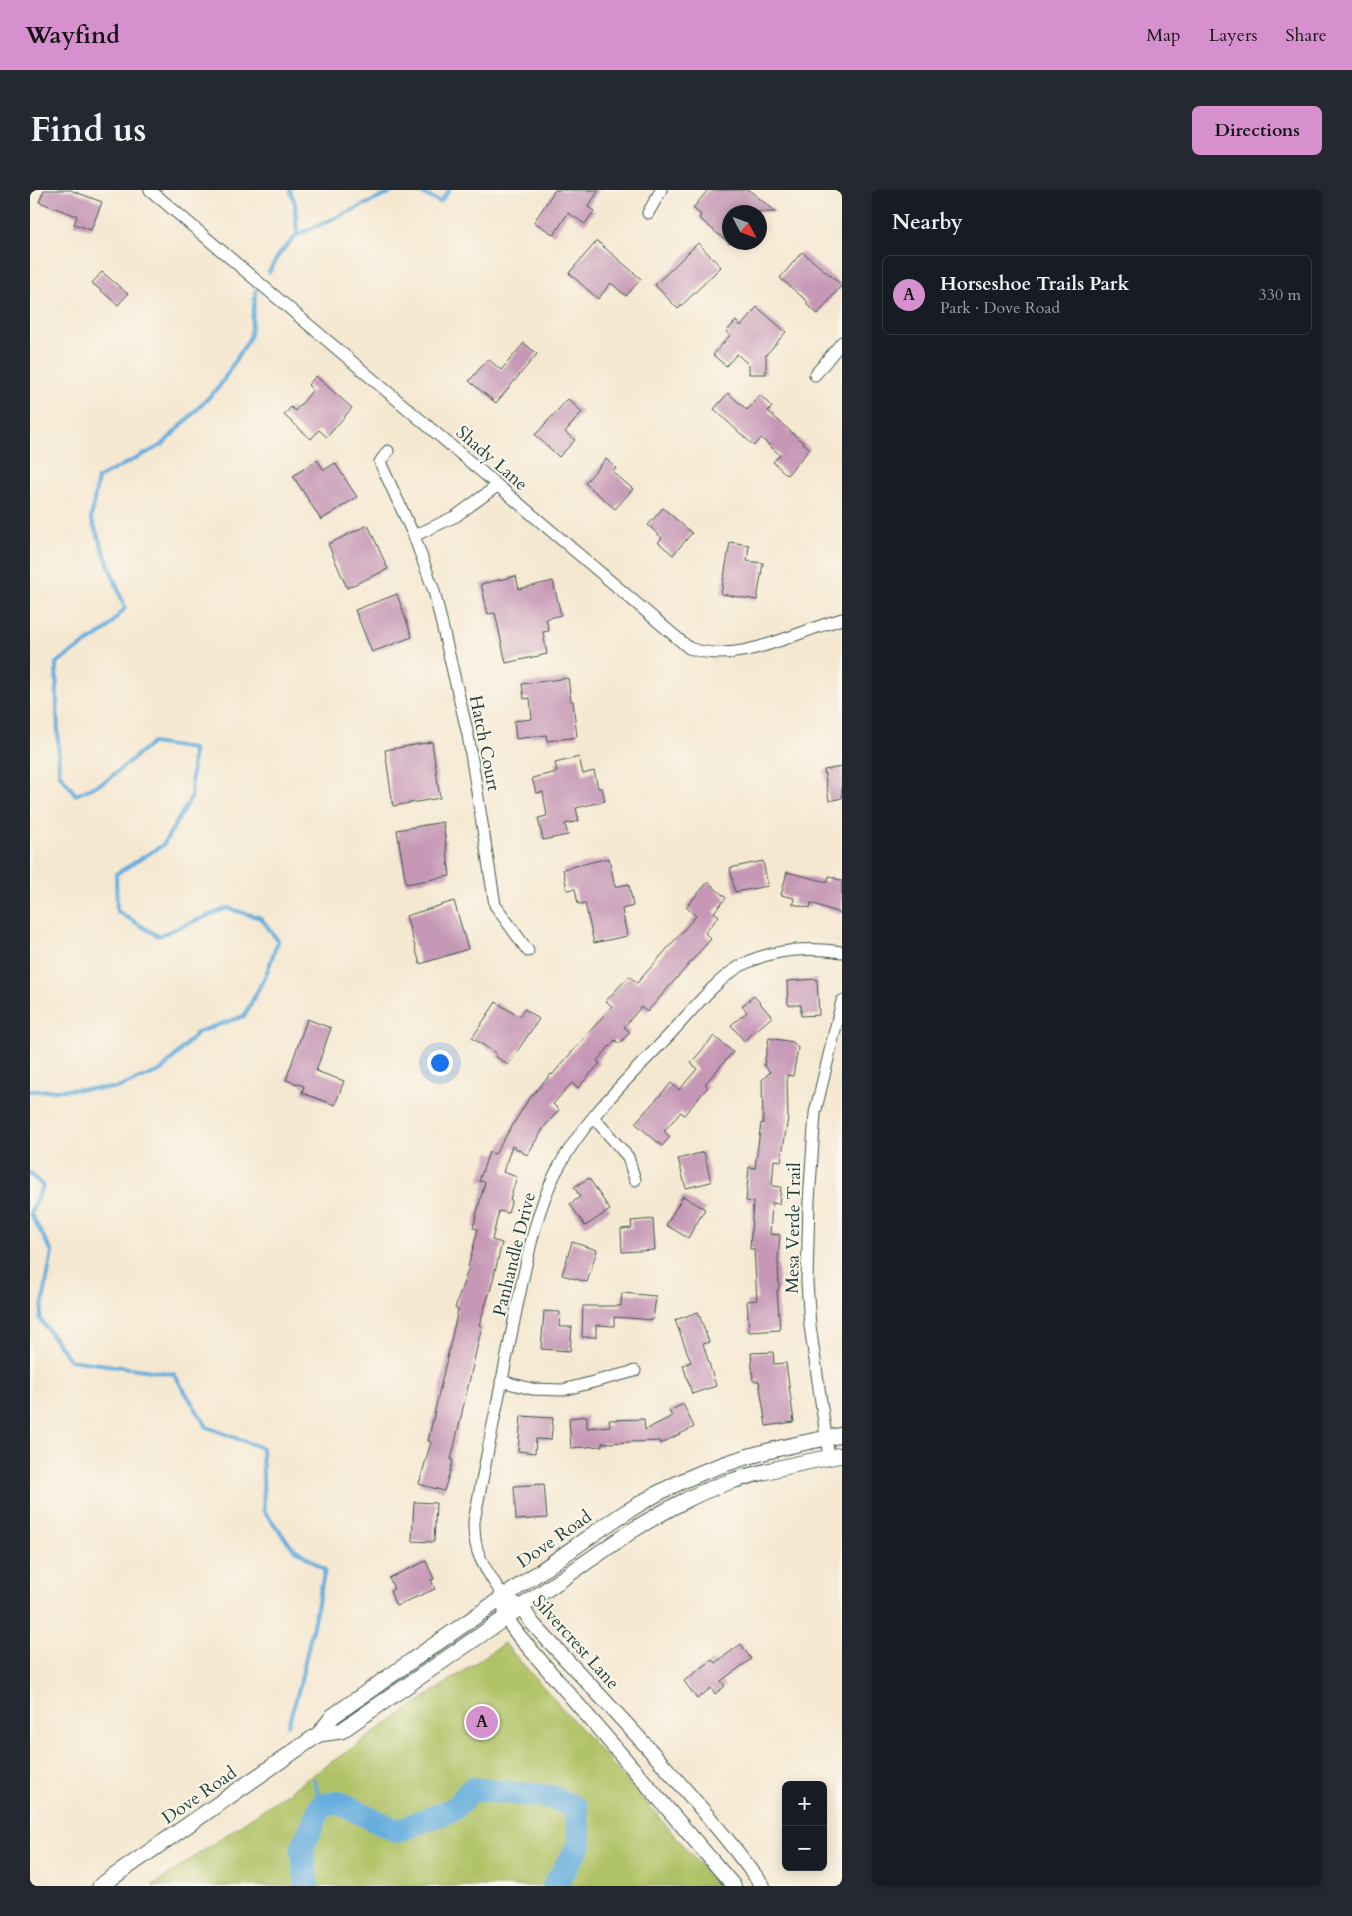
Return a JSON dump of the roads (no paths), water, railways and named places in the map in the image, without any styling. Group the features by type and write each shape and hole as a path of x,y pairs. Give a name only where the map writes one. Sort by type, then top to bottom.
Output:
{"main road":[{"name":"Dove Road","path":"100,1886 319,1734 333,1716 622,1514 680,1482 722,1464 786,1446 842,1435"},
{"name":"Dove Road","path":"319,1734 341,1731 633,1530 664,1512 728,1482 790,1465 836,1456"}],"street":[{"name":"Shady Lane","path":"150,190 689,648 701,653 745,652 842,619"},
{"path":"648,213 661,190"},
{"path":"814,375 842,342"},
{"name":"Hatch Court","path":"388,452 380,462 414,536 434,591 468,735 495,905 528,951"},
{"path":"414,536 456,516 497,486"},
{"name":"Panhandle Drive","path":"504,1597 484,1567 476,1550 474,1521 501,1382 532,1240 545,1196 556,1171 608,1100 702,999 744,964 762,956 784,952 809,950 842,952"},
{"name":"Mesa Verde Trail","path":"836,1456 826,1438 810,1326 807,1282 808,1201 815,1114 842,1001"},
{"path":"594,1118 628,1157 635,1180"},
{"path":"501,1382 532,1389 563,1390 635,1371"},
{"name":"Silvercrest Lane","path":"504,1597 522,1608 534,1624 637,1737 735,1849 763,1886"},
{"name":"Silvercrest Lane","path":"504,1597 506,1618 519,1636 734,1886"}],"waterway":[{"path":"290,190 295,203 297,235"},
{"path":"269,272 280,253 297,235 397,190"},
{"path":"415,190 440,202 449,190"},
{"path":"30,1091 117,1088 162,1070 198,1032 244,1016 266,975 278,941 261,918 227,908 158,936 117,911 116,874 163,845 191,798 193,749 152,743 106,781 76,795 59,773 56,663 105,631 125,608 91,518 98,478 162,445 219,387 250,337 256,290"},
{"path":"30,1173 43,1186 30,1213 52,1252 40,1319 70,1360 174,1374 207,1427 262,1448 264,1511 292,1547 325,1570 300,1685 288,1725"},
{"path":"314,1779 321,1806"},
{"path":"307,1886 302,1849 321,1806 338,1802 397,1831 454,1809 472,1789 551,1797 576,1808 580,1844 554,1886"}],"place":[{"name":"Horseshoe Trails Park","path":"482,1722"}]}
